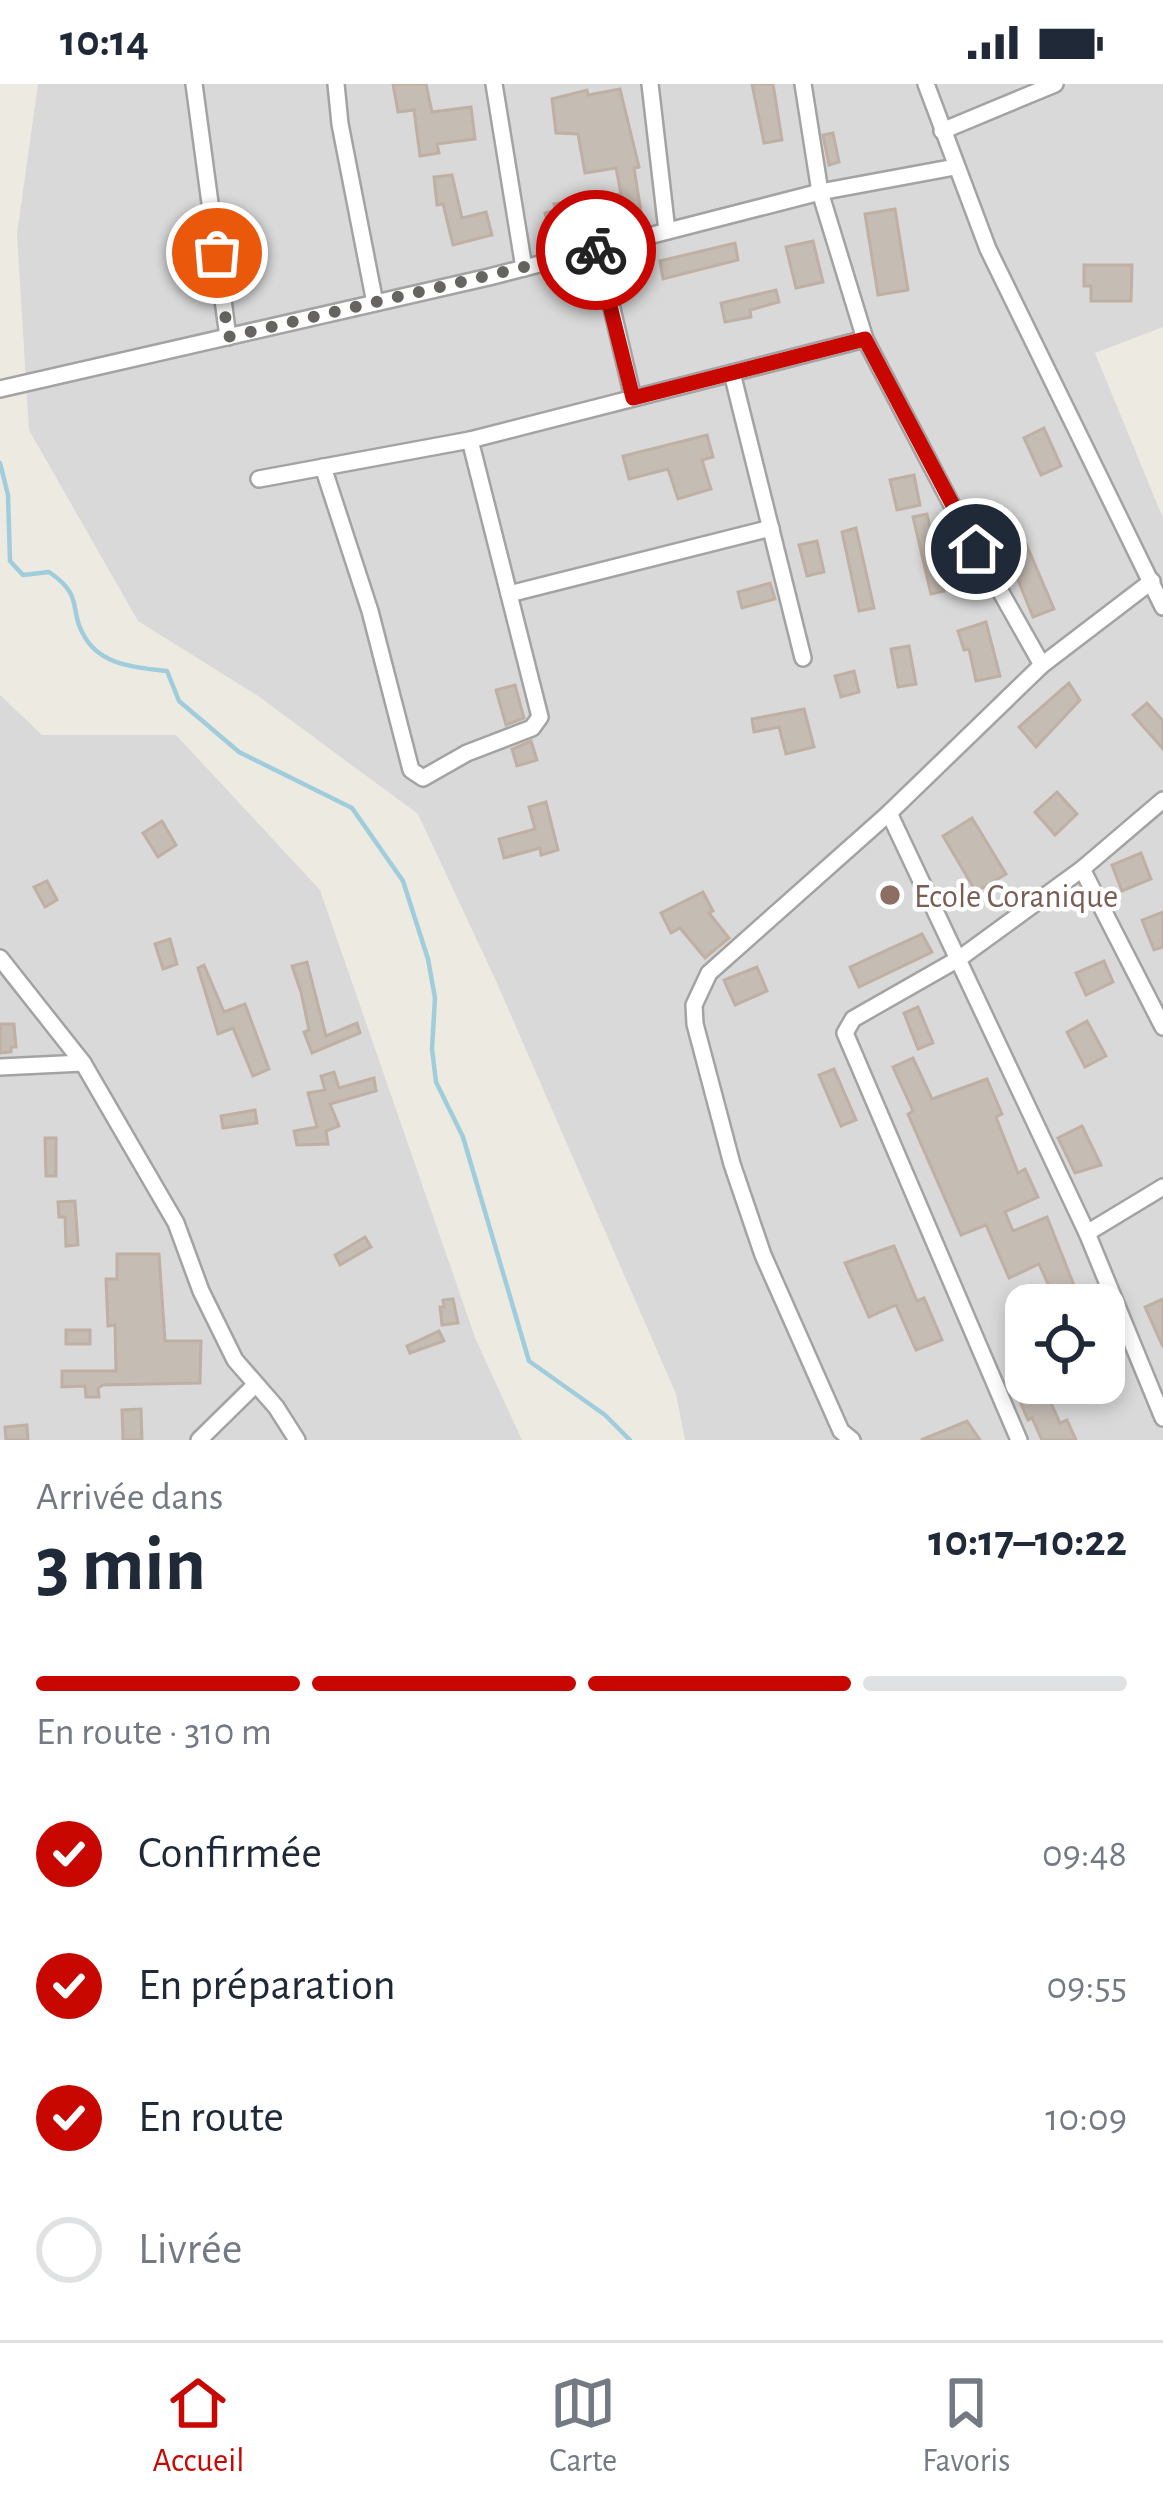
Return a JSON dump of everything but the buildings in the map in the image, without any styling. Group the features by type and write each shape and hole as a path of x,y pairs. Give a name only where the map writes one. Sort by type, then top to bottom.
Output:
{"street":[{"path":"194,84 228,337"},
{"path":"336,84 375,303"},
{"path":"494,84 524,268"},
{"path":"650,84 667,231"},
{"path":"802,84 820,192 865,339 1042,665"},
{"path":"926,84 988,249 1163,608"},
{"path":"942,130 1055,84"},
{"path":"0,389 524,268 820,192 955,167"},
{"path":"598,249 633,398"},
{"path":"259,479 470,440 865,339"},
{"path":"732,373 803,658"},
{"path":"322,467 370,611 411,770 417,778 538,723 539,710 470,440"},
{"path":"508,594 771,527"},
{"path":"852,1440 841,1431 763,1256 732,1164 694,1005 710,973 889,813 1042,665 1152,581"},
{"path":"1019,1440 845,1033 853,1019 960,958 1082,869 1163,800"},
{"path":"889,813 1087,1232 1163,1418"},
{"path":"1082,869 1163,1028"},
{"path":"0,958 83,1063 176,1223 208,1309 235,1360 276,1407 297,1440"},
{"path":"0,1066 83,1063"},
{"path":"1087,1232 1163,1187"},
{"path":"199,1440 254,1386"}],"shaded area":[{"path":"38,84 1163,84 1163,327 1095,353 1163,518 1163,1440 685,1440 676,1394 418,814 258,696 138,621 29,430 17,234"},
{"path":"0,695 42,735 176,735 320,890 476,1340 522,1440 0,1440"}],"waterway":[{"path":"0,463 8,495 10,561 23,575 49,572 68,589 80,629 93,648 122,664 167,671 179,701 239,752 352,808 403,881 435,998 432,1049 436,1082 463,1137 529,1361 605,1415 630,1440"}],"way so far":[{"path":"217,253 228,337 596,250"}],"place":[{"name":"Ecole Coranique","path":"890,895"}],"route":[{"path":"596,250 633,398 865,339 976,549"}]}
